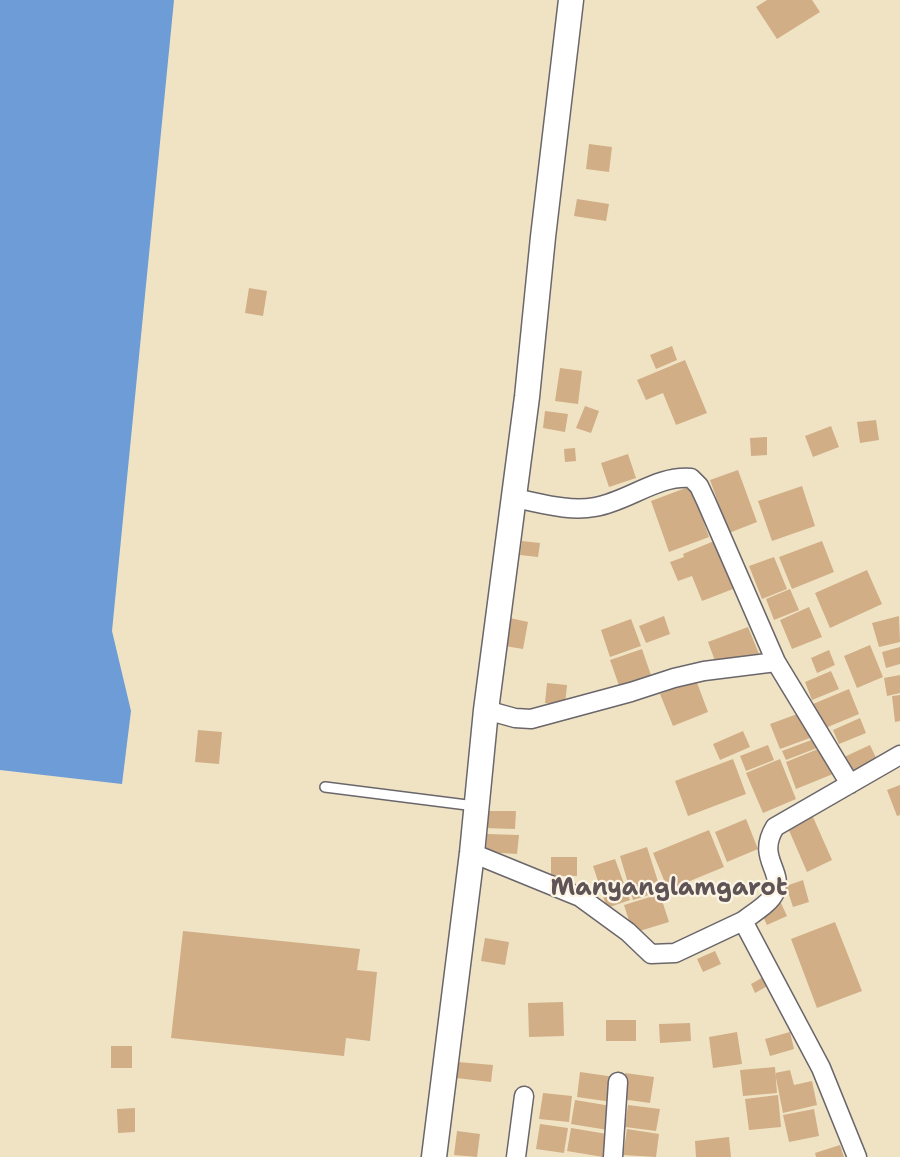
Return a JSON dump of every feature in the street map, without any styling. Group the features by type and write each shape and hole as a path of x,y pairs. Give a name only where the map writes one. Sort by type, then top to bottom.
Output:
{"street":[{"path":"434,1157 472,853 486,710 527,397 571,0"},
{"path":"513,498 570,509 596,507 620,500 663,480 678,477 691,478 699,486 706,501 776,662 850,784"},
{"path":"486,710 516,718 531,718 704,671 776,662"},
{"path":"472,853 580,897 628,932 651,954 675,953 743,921 771,898 776,891 776,876 767,846 769,837 775,828 900,755"},
{"path":"743,921 821,1068 857,1157"},
{"path":"613,1157 618,1082"},
{"path":"516,1157 524,1096"}],"lane":[{"path":"325,787 477,806"}],"water":[{"path":"0,0 174,0 112,631 131,711 122,784 0,770"}],"building":[{"path":"767,0 812,0 820,12 777,39 756,7"},
{"path":"589,144 612,147 609,172 586,169"},
{"path":"577,199 609,204 606,221 574,216"},
{"path":"249,288 267,291 263,316 245,313"},
{"path":"672,346 677,360 656,369 650,355"},
{"path":"685,360 707,413 676,425 663,393 646,400 637,380"},
{"path":"560,368 582,371 578,404 555,401"},
{"path":"585,406 599,411 591,433 576,428"},
{"path":"545,411 568,414 565,432 543,428"},
{"path":"876,420 879,440 860,443 857,422"},
{"path":"831,426 839,447 813,457 805,436"},
{"path":"767,437 767,455 751,456 750,438"},
{"path":"575,448 576,461 565,462 564,449"},
{"path":"628,454 636,478 609,487 601,463"},
{"path":"738,470 757,522 729,533 710,480"},
{"path":"691,486 709,537 669,552 651,501"},
{"path":"802,486 815,526 772,541 758,501"},
{"path":"522,541 540,543 538,557 520,555"},
{"path":"714,541 733,589 702,601 692,576 678,581 670,562"},
{"path":"822,541 834,572 792,589 779,557"},
{"path":"774,557 787,589 762,599 749,566"},
{"path":"867,570 882,604 830,628 815,593"},
{"path":"790,589 799,610 774,620 766,599"},
{"path":"809,607 822,637 792,649 780,620"},
{"path":"664,616 670,634 646,643 639,626"},
{"path":"899,616 900,642 879,647 872,623"},
{"path":"510,618 528,622 523,649 505,646"},
{"path":"631,619 641,646 610,657 601,630"},
{"path":"748,627 759,654 718,669 708,642"},
{"path":"870,645 883,677 857,688 844,656"},
{"path":"900,647 900,664 886,668 882,652"},
{"path":"642,649 653,681 621,691 610,660"},
{"path":"829,650 835,665 817,673 811,658"},
{"path":"831,671 839,689 812,700 805,682"},
{"path":"900,675 900,693 887,696 884,678"},
{"path":"696,680 708,712 673,726 660,694"},
{"path":"547,683 567,685 565,705 545,703"},
{"path":"849,689 859,714 823,729 813,704"},
{"path":"900,695 900,721 895,722 892,696"},
{"path":"800,713 810,738 780,749 770,724"},
{"path":"860,718 866,733 839,744 833,730"},
{"path":"198,730 222,732 219,764 195,762"},
{"path":"743,731 750,747 720,760 713,744"},
{"path":"814,739 817,748 786,760 782,751"},
{"path":"768,745 774,760 746,771 740,756"},
{"path":"870,745 879,764 850,777 842,758"},
{"path":"823,747 833,774 796,789 786,762"},
{"path":"733,759 746,794 688,816 675,781"},
{"path":"780,759 796,799 763,813 746,773"},
{"path":"900,785 900,815 897,816 887,790"},
{"path":"483,811 516,811 515,829 483,828"},
{"path":"813,817 832,860 807,872 788,828"},
{"path":"746,819 758,849 727,862 715,832"},
{"path":"709,830 724,867 668,890 653,853"},
{"path":"487,834 519,835 517,854 486,852"},
{"path":"647,847 661,891 633,900 620,856"},
{"path":"551,857 577,857 577,876 551,876"},
{"path":"615,859 630,900 607,908 593,866"},
{"path":"803,880 809,902 793,907 786,886"},
{"path":"660,894 669,922 633,933 624,905"},
{"path":"780,901 787,916 767,925 760,910"},
{"path":"835,922 862,991 817,1008 791,939"},
{"path":"183,931 360,949 357,970 377,972 370,1041 346,1038 344,1056 171,1038"},
{"path":"485,938 509,942 505,965 481,961"},
{"path":"715,951 721,964 703,972 697,959"},
{"path":"767,975 771,984 755,993 751,984"},
{"path":"563,1002 564,1036 529,1037 528,1003"},
{"path":"606,1020 636,1020 636,1041 606,1041"},
{"path":"690,1023 691,1041 660,1043 659,1024"},
{"path":"737,1032 742,1064 713,1068 709,1037"},
{"path":"790,1032 794,1049 770,1056 765,1039"},
{"path":"111,1046 132,1046 132,1068 111,1068"},
{"path":"458,1062 493,1065 491,1082 456,1078"},
{"path":"775,1067 777,1093 743,1096 740,1070"},
{"path":"790,1070 794,1085 812,1081 817,1105 783,1113 775,1073"},
{"path":"580,1072 615,1077 612,1102 577,1097"},
{"path":"625,1073 654,1077 650,1103 621,1099"},
{"path":"543,1093 572,1096 569,1122 539,1119"},
{"path":"778,1095 781,1127 749,1130 745,1099"},
{"path":"575,1100 611,1106 608,1130 571,1124"},
{"path":"628,1105 660,1109 656,1131 625,1127"},
{"path":"135,1108 135,1132 118,1133 117,1109"},
{"path":"814,1109 819,1136 789,1142 783,1115"},
{"path":"540,1124 568,1128 564,1153 536,1149"},
{"path":"571,1128 607,1134 603,1157 567,1151"},
{"path":"627,1129 659,1134 656,1157 623,1155"},
{"path":"457,1131 480,1134 477,1157 454,1155"},
{"path":"729,1137 731,1157 696,1157 695,1141"},
{"path":"840,1145 844,1157 816,1157 815,1153"}],"district":[{"name":"Manyanglamgarot","path":"669,889"}]}
